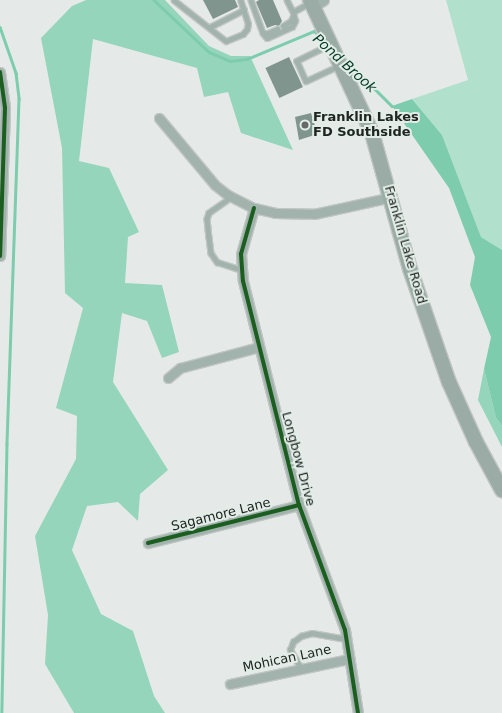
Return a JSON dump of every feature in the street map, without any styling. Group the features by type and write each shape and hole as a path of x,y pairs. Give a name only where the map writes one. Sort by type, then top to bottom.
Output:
{"main road":[{"name":"Franklin Lake Road","path":"314,2 327,42 343,69 372,133 410,269 449,382 476,442 502,490"}],"street":[{"path":"0,72 2,105 0,256"},
{"path":"159,118 202,172 232,197 254,208 275,213 314,214 391,197"},
{"name":"Longbow Drive","path":"254,208 244,240 242,270 259,347 299,505 340,611 347,639 358,713"},
{"path":"168,378 180,368 259,347"},
{"name":"Sagamore Lane","path":"148,543 299,505"},
{"name":"Mohican Lane","path":"230,684 349,658"}],"lane":[{"path":"174,0 226,41 243,34 248,24 240,0"},
{"path":"251,0 263,33 267,38 292,27 295,21 293,12 287,0"},
{"path":"293,12 314,2"},
{"path":"210,27 244,10"},
{"path":"283,26 292,21 293,12"},
{"path":"263,33 268,33 277,29"},
{"path":"327,42 318,50 296,61 306,81 328,71 343,69"},
{"path":"232,197 209,213 207,219 211,253 217,262 242,270"},
{"path":"301,669 290,650 293,642 301,636 312,633 347,639"}],"shaded area":[{"path":"86,0 165,0 209,46 231,56 250,56 293,150 241,133 228,92 204,97 197,68 93,39 79,161 109,168 139,232 128,237 125,283 162,285 179,352 162,358 147,321 122,313 113,382 168,470 140,494 138,521 118,502 87,506 72,550 101,614 133,631 154,696 165,713 74,713 45,664 48,615 35,536 76,459 77,416 56,408 83,308 65,293 62,148 41,38 72,6"},
{"path":"446,0 502,0 502,250 481,237 442,135 412,99 468,80"},
{"path":"412,99 442,135 481,237 502,250 502,426 496,418 484,369 491,337 470,285 475,257 449,188 392,106"},
{"path":"484,369 496,418 502,426 502,447 478,400"}],"building":[{"path":"203,0 235,0 238,7 213,19"},
{"path":"259,0 273,0 282,21 279,26 275,25 267,28 256,2"},
{"path":"289,57 303,87 279,98 265,68"},
{"name":"Franklin Lakes FD Southside","path":"311,113 316,129 321,128 324,132 299,140 295,117"}],"waterway":[{"name":"Pond Brook","path":"154,0 209,52 230,61 247,59 314,31 320,36"},
{"path":"0,27 16,73 19,99 7,444 2,713"},
{"name":"Pond Brook","path":"344,58 392,106"}],"cycle path":[{"path":"0,72 5,108 0,256"},
{"path":"254,208 241,254 243,281 299,505 345,630 358,713"},
{"path":"148,543 299,505"}],"place":[{"name":"Franklin Lakes FD Southside","path":"305,125"}]}
